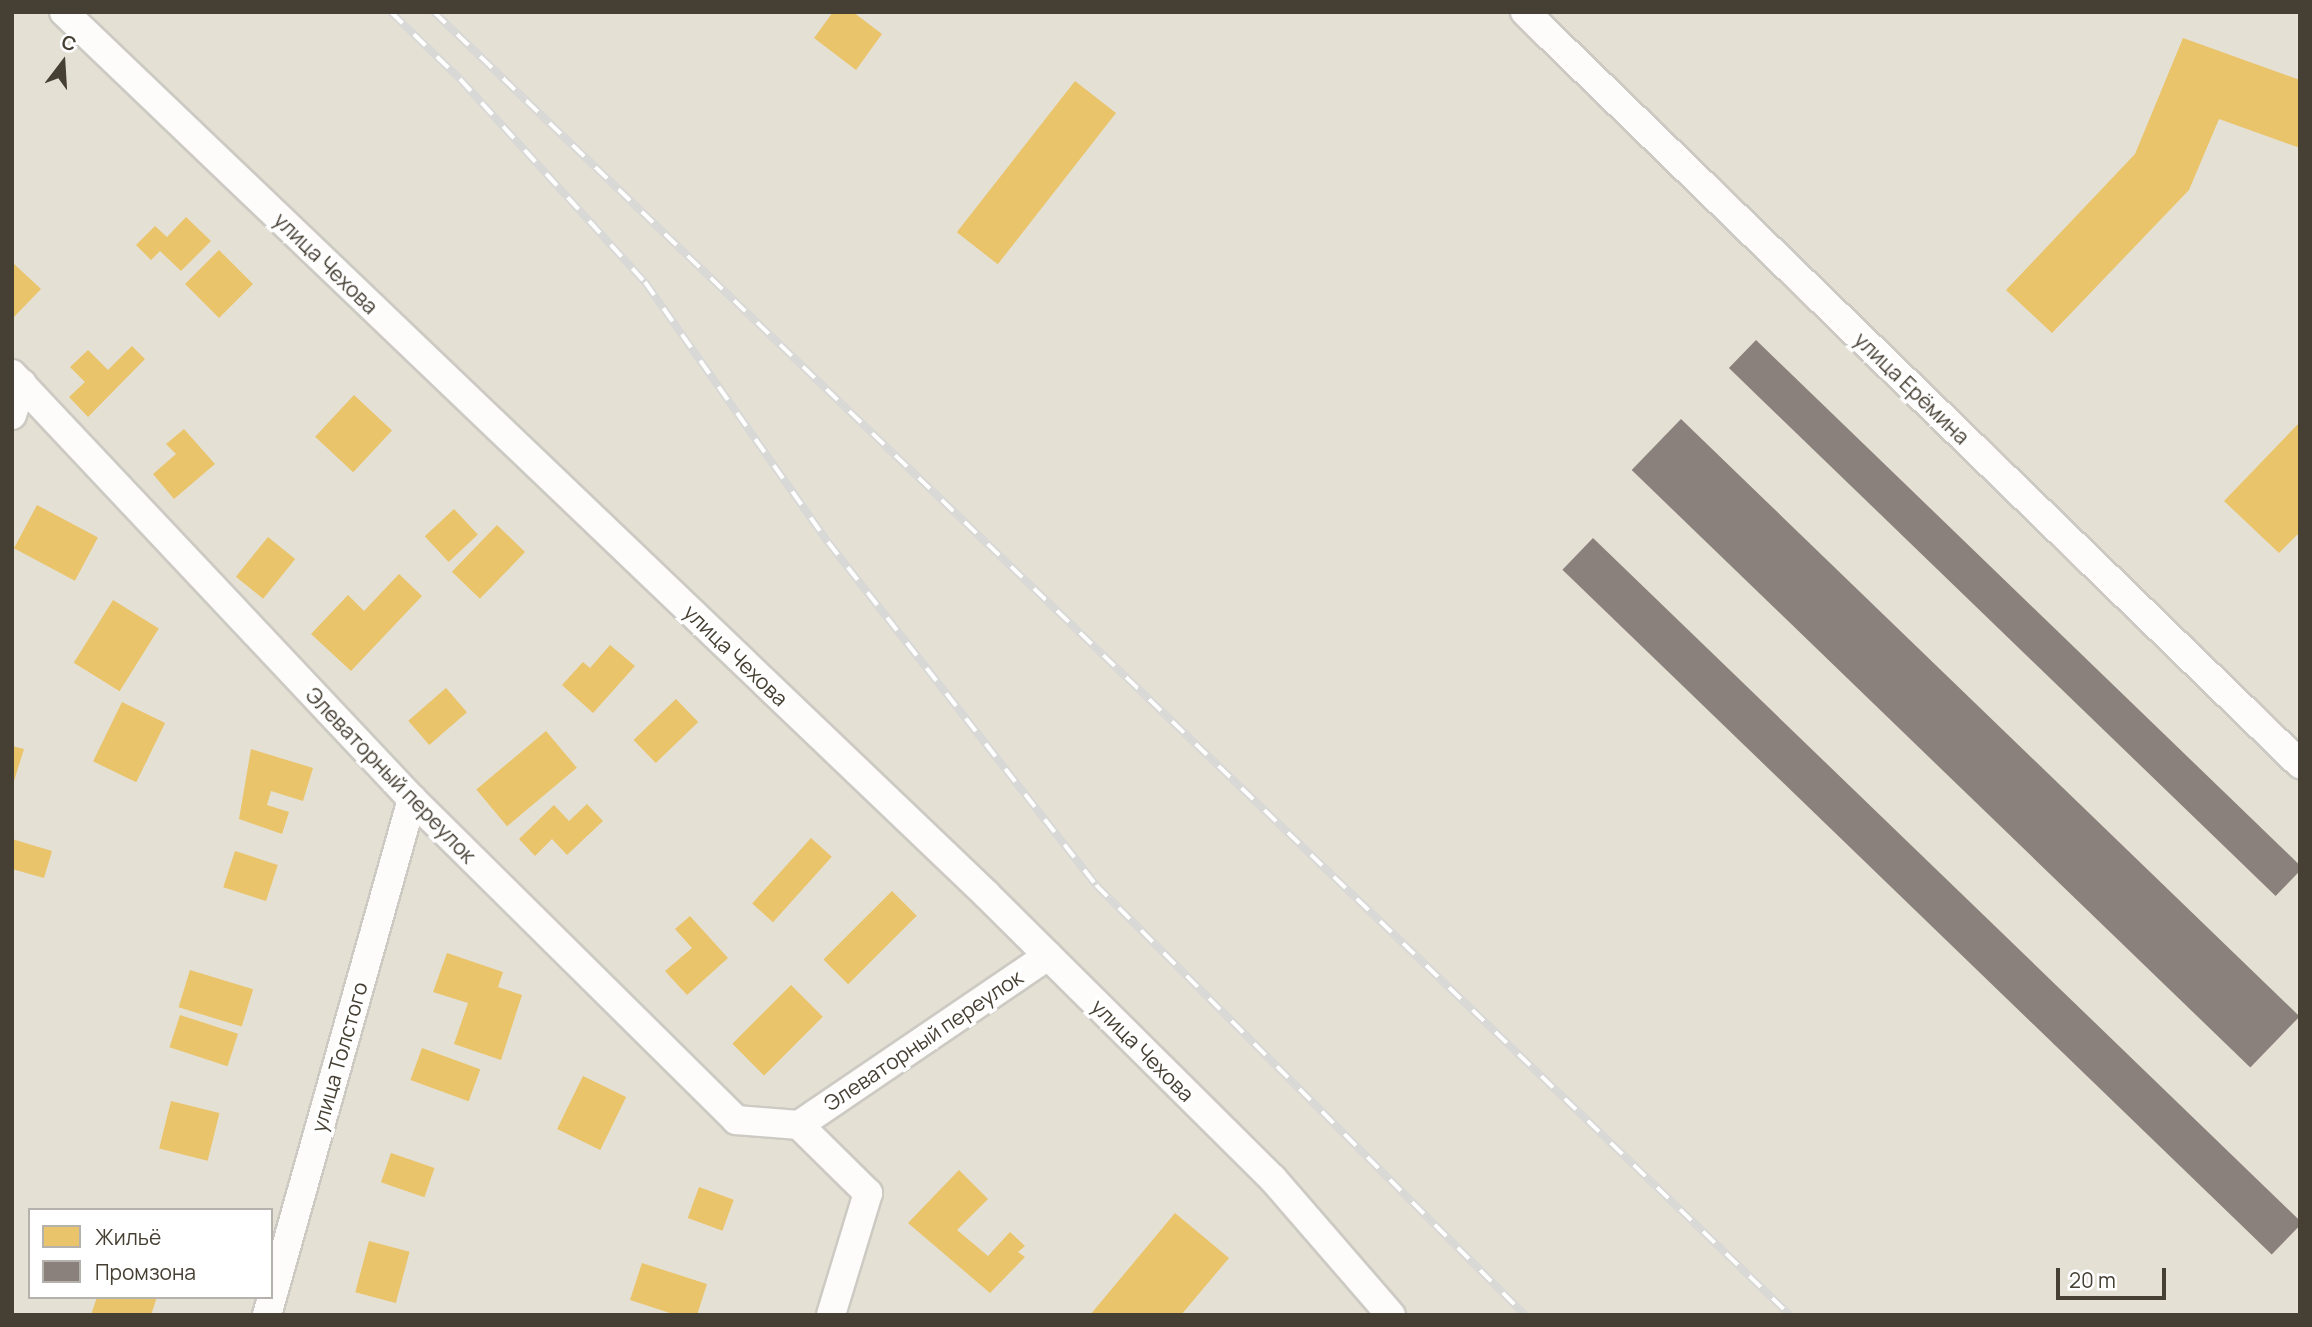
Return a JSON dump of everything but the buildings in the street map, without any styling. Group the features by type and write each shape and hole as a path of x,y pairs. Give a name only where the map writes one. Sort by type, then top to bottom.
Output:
{"street":[{"name":"улица Чехова","path":"64,12 1048,956 1273,1179 1391,1315"},
{"name":"улица Ерёмина","path":"1525,12 2300,764"},
{"name":"Элеваторный переулок","path":"17,379 412,799 736,1120 799,1125 1048,956"},
{"path":"12,415 17,379"},
{"name":"улица Толстого","path":"273,1294 412,799"},
{"name":"Элеваторный переулок","path":"799,1125 869,1193 831,1315"}],"shaded area":[{"path":"12,12 2300,12 2300,1315 12,1315"}],"railway":[{"path":"391,12 460,79 645,282 828,542 1096,885 1525,1315"},
{"path":"434,12 1790,1315"}]}
